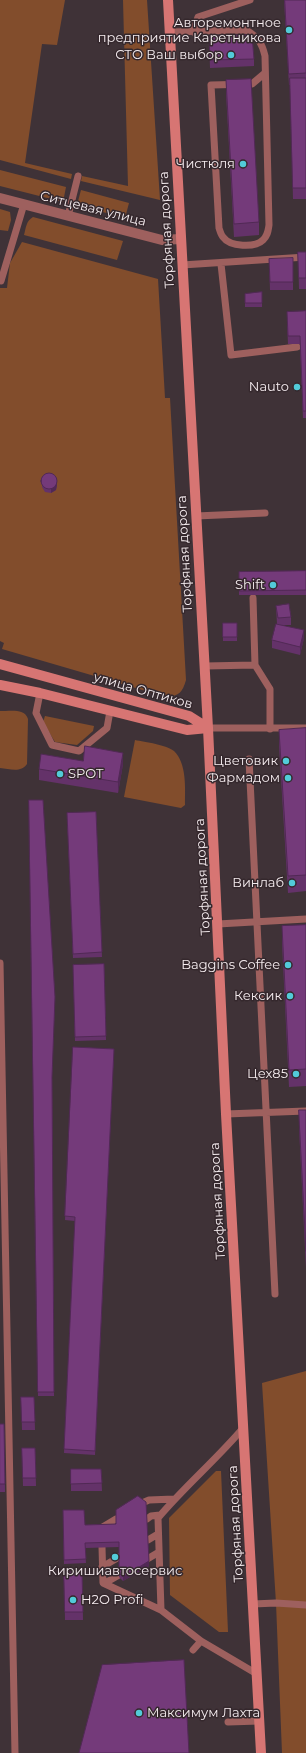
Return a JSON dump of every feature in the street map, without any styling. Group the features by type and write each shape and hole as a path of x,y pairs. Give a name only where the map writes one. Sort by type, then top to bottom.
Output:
{"main road":[{"name":"Торфяная дорога","path":"168,0 180,239 205,666 226,1114 261,1753"},
{"name":"улица Оптиков","path":"0,664 189,716 208,728"},
{"name":"улица Оптиков","path":"0,685 40,693 187,730 208,728"}],"street":[{"name":"Ситцевая улица","path":"0,198 162,240 180,239"}],"lane":[{"path":"193,32 198,18 250,0"},
{"path":"170,32 246,30 255,35 262,43 265,56 269,226 268,234 262,241 254,244 239,245 230,243 223,237 219,228 211,85 252,84 265,73"},
{"path":"68,216 78,176"},
{"path":"1,281 24,204"},
{"path":"182,265 221,264 306,257"},
{"path":"221,264 231,355 297,347"},
{"path":"196,516 265,513"},
{"path":"253,598 255,665 270,689 270,729"},
{"path":"205,666 255,665"},
{"path":"40,693 36,713 52,745 79,751 107,728 110,711"},
{"path":"208,728 306,728"},
{"path":"249,759 275,1294"},
{"path":"218,924 306,919"},
{"path":"0,963 15,1753"},
{"path":"226,1114 306,1111"},
{"path":"161,1610 158,1518 174,1499 223,1452 244,1427"},
{"path":"142,1503 149,1500 174,1499"},
{"path":"146,1519 151,1516 160,1516"},
{"path":"102,1528 116,1519"},
{"path":"148,1540 158,1534"},
{"path":"102,1547 103,1583 161,1610 201,1640 256,1674"},
{"path":"149,1558 159,1552"},
{"path":"102,1567 119,1557"},
{"path":"105,1584 119,1575"},
{"path":"253,1604 276,1603 306,1605"},
{"path":"193,1650 201,1640"},
{"path":"228,1722 259,1721"}],"shaded area":[{"path":"0,0 65,0 57,45 42,44 25,163 72,174 71,179 0,160"},
{"path":"123,0 147,0 160,200 81,181 82,176 128,186"},
{"path":"0,170 66,187 63,202 0,186"},
{"path":"81,190 129,203 125,218 77,205"},
{"path":"0,209 10,212 11,220 8,231 0,230"},
{"path":"33,217 123,241 117,260 24,235 28,223"},
{"path":"22,242 158,279 165,398 170,398 186,680 183,689 179,694 163,696 2,649 4,643 0,641 0,288 7,288 10,263"},
{"path":"0,711 24,713 28,719 27,764 22,769 15,770 0,768"},
{"path":"45,716 94,726 93,731 77,745 55,742 43,722"},
{"path":"135,740 166,747 174,751 178,756 183,769 185,784 185,805 181,808 124,797"},
{"path":"306,1371 306,1753 282,1753 276,1603 262,1383"},
{"path":"216,1471 221,1471 228,1632 219,1632 170,1595 169,1518"}],"building":[{"path":"285,0 306,0 306,73 289,74"},
{"name":"СТО Ваш выбор","path":"252,35 254,59 210,60 209,36"},
{"path":"290,78 306,78 306,188 293,188"},
{"name":"Чистюля","path":"251,79 259,222 234,224 226,80"},
{"path":"298,252 306,252 306,278 299,278"},
{"path":"293,258 293,282 270,282 269,259"},
{"path":"262,292 262,303 245,303 245,294"},
{"path":"306,311 306,411 303,411 300,336 288,336 287,312"},
{"path":"49,473 56,478 57,481 52,488 49,489 42,484 41,481 46,474"},
{"name":"Shift","path":"306,571 306,590 239,591 239,572"},
{"path":"289,604 291,617 278,618 276,606"},
{"path":"223,623 237,623 237,637 223,637"},
{"path":"276,624 304,630 300,647 272,640"},
{"path":"306,728 306,875 288,876 279,730"},
{"path":"85,746 123,753 118,782 39,769 41,754 83,761"},
{"path":"29,800 43,800 55,997 52,1077 54,1392 38,1392"},
{"path":"96,812 102,952 73,954 67,813"},
{"path":"306,925 306,1069 289,1070 282,926"},
{"path":"104,964 106,1036 75,1037 73,965"},
{"path":"73,1047 114,1049 95,1451 64,1449 75,1217 65,1216"},
{"path":"299,1110 306,1110 306,1251"},
{"path":"21,1397 34,1397 35,1422 22,1422"},
{"path":"0,1424 4,1424 5,1484 0,1484"},
{"path":"22,1448 35,1448 36,1478 23,1478"},
{"path":"71,1469 101,1469 102,1483 71,1484"},
{"path":"138,1496 146,1502 149,1561 123,1577 119,1573 119,1542 85,1543 86,1559 64,1560 63,1510 84,1510 85,1525 116,1524 116,1510"},
{"name":"H2O Profi","path":"64,1572 82,1572 83,1612 65,1612"},
{"name":"Максимум Лахта","path":"184,1660 189,1753 79,1753 102,1665"}],"place":[{"name":"Авторемонтное предприятие Каретникова","path":"289,30"},
{"name":"СТО Ваш выбор","path":"231,55"},
{"name":"Чистюля","path":"243,164"},
{"name":"Nauto","path":"297,387"},
{"name":"Shift","path":"273,585"},
{"name":"Цветовик","path":"286,761"},
{"name":"SPOT","path":"60,774"},
{"name":"Фармадом","path":"288,778"},
{"name":"Винлаб","path":"292,883"},
{"name":"Baggins Coffee","path":"288,965"},
{"name":"Кексик","path":"290,996"},
{"name":"Цех85","path":"296,1074"},
{"name":"Киришиавтосервис","path":"115,1557"},
{"name":"H2O Profi","path":"73,1600"},
{"name":"Максимум Лахта","path":"139,1713"}]}
